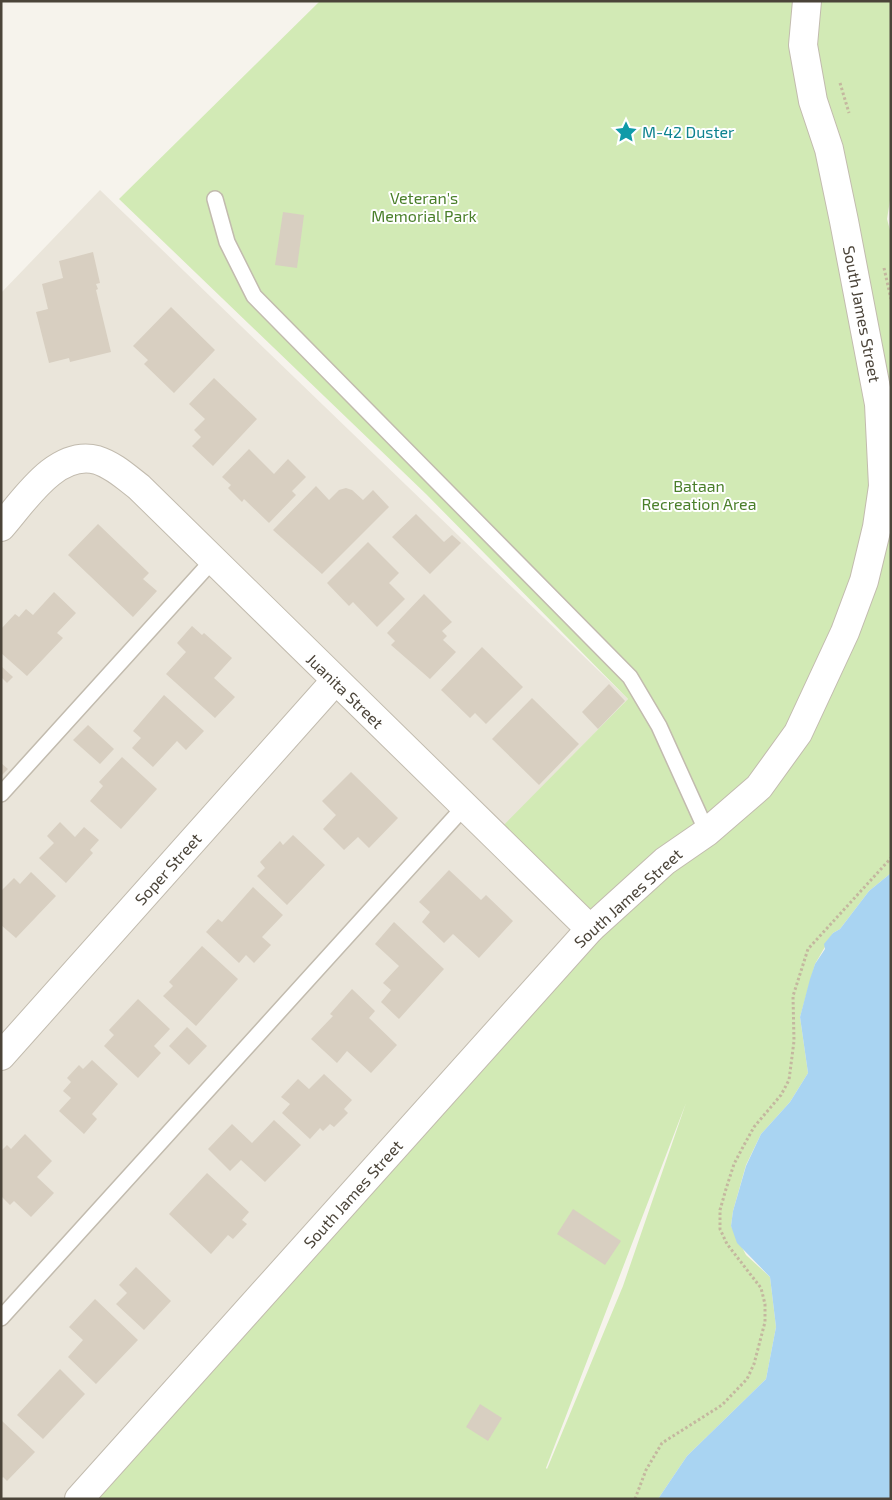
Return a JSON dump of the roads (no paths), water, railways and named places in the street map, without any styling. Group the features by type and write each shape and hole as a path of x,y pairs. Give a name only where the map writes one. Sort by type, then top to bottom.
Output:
{"street":[{"name":"South James Street","path":"79,1499 590,929 665,861 707,832 759,787 798,733 845,632 864,581 877,527 883,486 879,404 828,149 813,101 803,45 807,1"},
{"name":"Juanita Street","path":"1,527 50,472 71,461 96,460 118,470 138,487 590,929"},
{"name":"Soper Street","path":"1,1056 335,681"}],"lane":[{"path":"215,199 227,242 254,296 630,676 659,726 707,832"},
{"path":"1,794 212,561"},
{"path":"1,1318 465,806"}],"water":[{"path":"891,873 891,1499 658,1499 687,1456 766,1379 776,1327 770,1277 737,1243 731,1226 733,1211 746,1166 761,1134 790,1102 808,1073 800,1017 815,964 825,949 824,944 833,933 840,929 869,891"}],"place":[{"name":"M-42 Duster","path":"626,132"}],"park label":[{"name":"Veteran's Memorial Park","path":"424,207"},
{"name":"Bataan Recreation Area","path":"699,495"}]}
